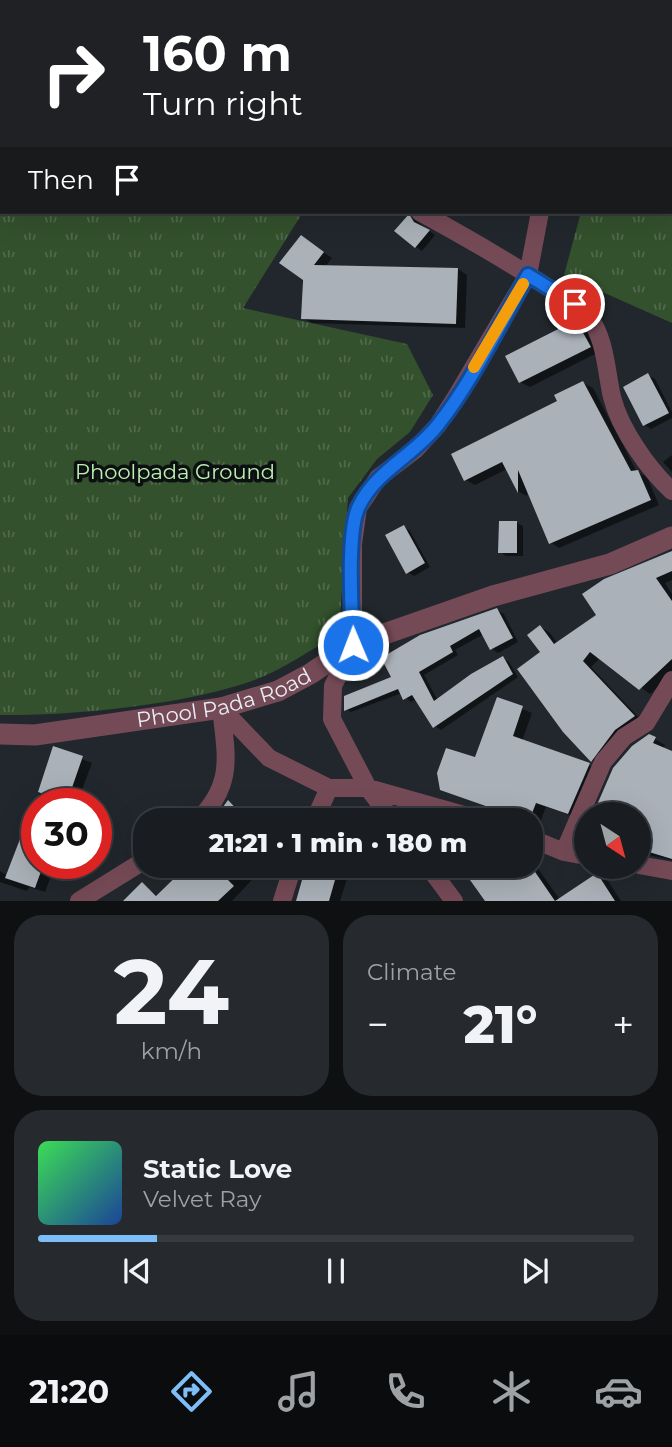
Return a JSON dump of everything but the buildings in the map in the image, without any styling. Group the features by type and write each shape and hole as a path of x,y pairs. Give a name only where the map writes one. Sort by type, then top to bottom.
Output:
{"street":[{"path":"424,214 522,271 588,315 607,364 612,399 624,424 662,482 672,492"},
{"path":"383,808 368,788 332,719 333,687 353,645 353,544 358,508 378,478 416,449 438,425 522,271 539,214"},
{"name":"Phool Pada Road","path":"0,734 35,735 221,708 278,691 310,674 353,645 493,596 610,564 672,537"},
{"path":"564,852 603,762 624,737 646,723 672,680"},
{"path":"221,708 270,758 329,788 368,788 439,808"},
{"path":"208,808 228,773 221,708"},
{"path":"320,808 329,788"},
{"path":"543,843 574,854"},
{"path":"79,901 133,867"},
{"path":"651,868 672,872"},
{"path":"282,901 289,878"},
{"path":"437,878 454,901"}],"green space":[{"name":"Phoolpada Ground","path":"0,214 302,214 243,308 407,344 433,395 410,432 377,459 348,498 339,634 261,678 222,690 126,708 0,715"},
{"path":"580,214 672,214 672,323 564,275"}],"slow traffic":[{"path":"474,367 523,284"}],"route":[{"path":"353,645 353,544 358,508 378,478 416,449 438,425 528,275 575,304"}]}
